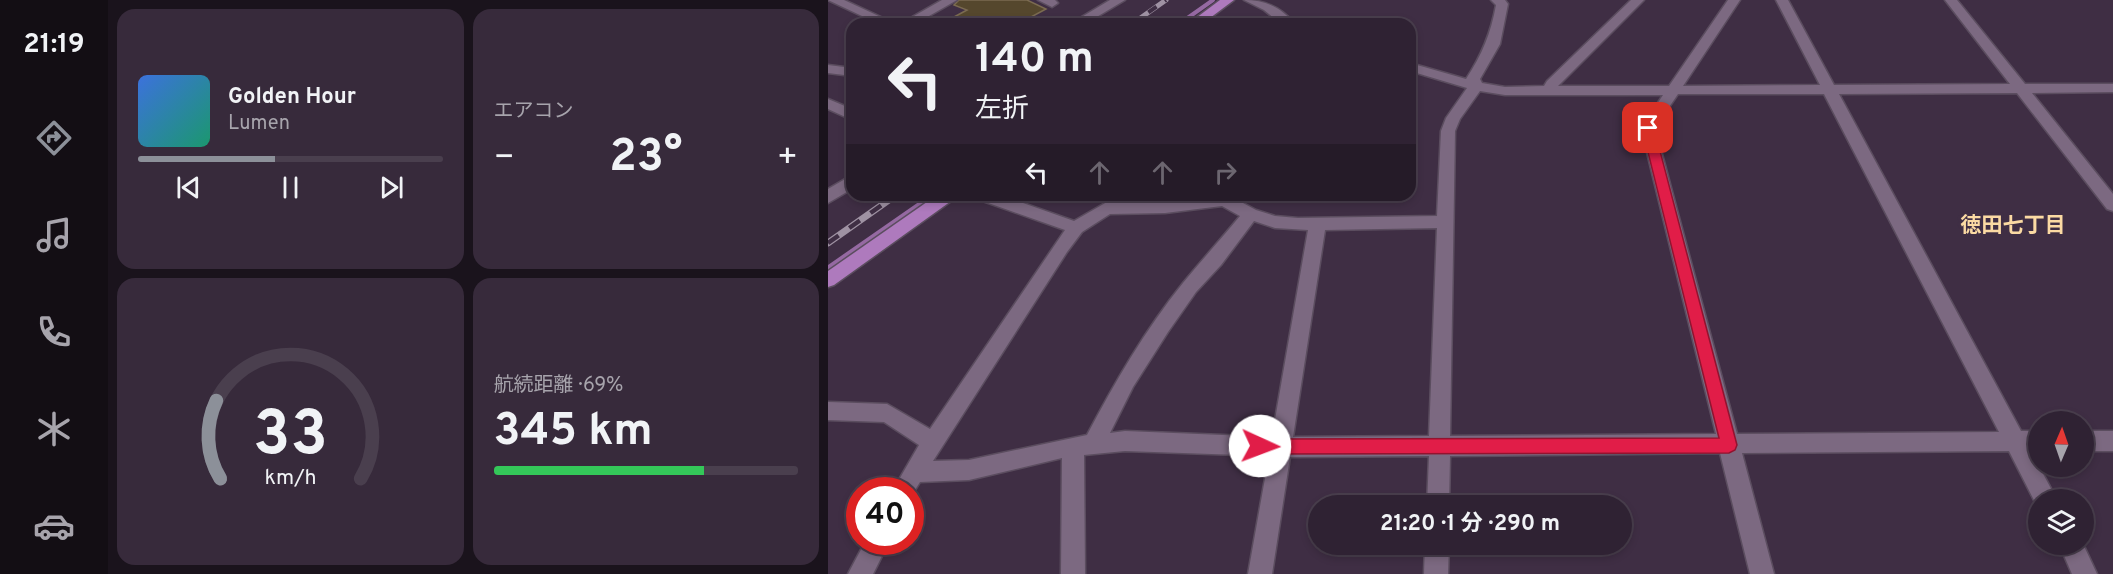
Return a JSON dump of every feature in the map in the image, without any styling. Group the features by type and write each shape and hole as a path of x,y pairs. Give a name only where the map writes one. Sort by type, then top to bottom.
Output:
{"main road":[{"path":"1202,18 1228,0"},
{"path":"828,280 940,201"}],"street":[{"path":"834,0 876,18"},
{"path":"917,18 951,0"},
{"path":"1087,18 1119,0"},
{"path":"1250,0 1268,7 1282,18"},
{"path":"1476,86 1473,79 1492,50 1496,38 1502,4 1497,0"},
{"path":"1550,91 1552,84 1638,0"},
{"path":"1734,0 1648,128 1762,574"},
{"path":"1782,0 2040,489"},
{"path":"1951,0 2113,205"},
{"path":"828,69 846,71"},
{"path":"1416,69 1476,86 1505,91 2113,88"},
{"path":"1438,495 1448,131 1453,118 1476,86"},
{"path":"828,103 846,112"},
{"path":"828,197 846,185"},
{"path":"1000,201 1076,228"},
{"path":"911,477 1076,228 1107,208 1165,207 1216,201"},
{"path":"1226,201 1250,214 1275,222 1445,222"},
{"path":"1073,574 1083,444 1190,287 1215,260 1250,214"},
{"path":"1260,574 1318,223"},
{"path":"828,411 886,413 933,442"},
{"path":"924,478 1083,444 1125,441 1282,447 2028,441"},
{"path":"2094,441 2113,441"},
{"path":"860,574 870,555"},
{"path":"1436,574 1437,555"},
{"path":"2076,555 2085,574"}],"building":[{"path":"959,0 1027,0 1046,9 1029,18 952,18 967,10 954,5"}],"waterway":[{"path":"1188,18 1213,0"},
{"path":"828,268 924,201"}],"railway":[{"path":"1140,18 1166,0"},
{"path":"828,243 888,201"}],"district":[{"name":"徳田七丁目","path":"2013,226"}],"route":[{"path":"1260,446 1729,445 1656,167 1648,128"}]}
